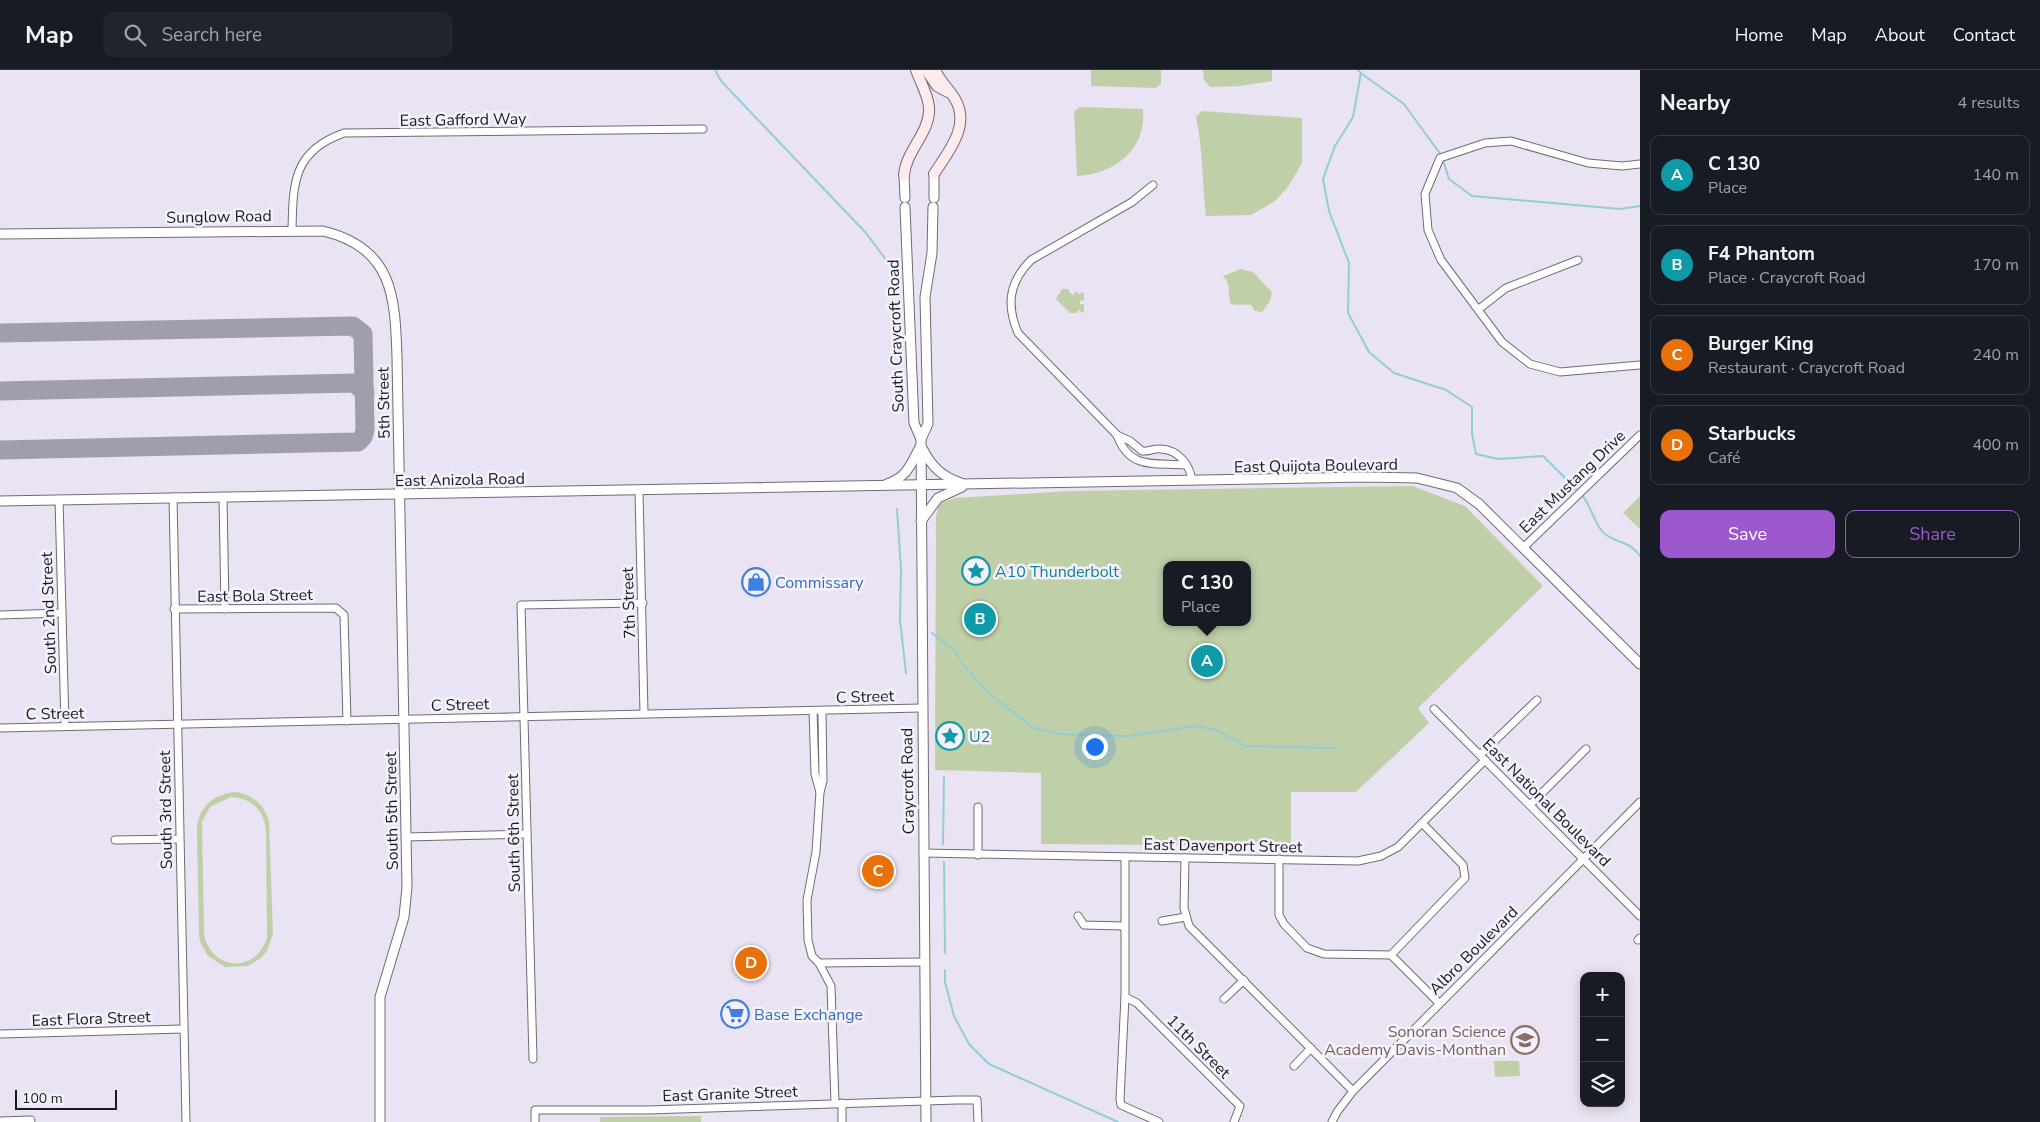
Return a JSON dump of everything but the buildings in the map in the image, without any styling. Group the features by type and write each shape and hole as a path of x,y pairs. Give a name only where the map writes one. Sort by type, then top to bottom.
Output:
{"main road":[{"name":"South Craycroft Road","path":"904,175 908,156 926,126 929,116 928,101 916,70"},
{"path":"926,70 937,86 952,93"},
{"path":"934,174 956,141 960,129 960,113 952,93 935,70"}],"street":[{"name":"East Gafford Way","path":"292,230 293,188 300,168 319,145 344,134 703,130"},
{"path":"1640,164 1622,166 1588,163 1511,141 1485,143 1440,158 1425,194 1428,230 1441,260 1479,308 1502,342 1530,364 1560,372 1640,365"},
{"path":"934,174 934,198"},
{"name":"South Craycroft Road","path":"904,175 914,423 921,442"},
{"path":"1153,185 1132,202 1031,260 1021,270 1013,284 1010,298 1011,312 1018,333 1117,435 1130,440 1142,451 1162,449 1174,453 1184,460 1191,473 1192,481"},
{"name":"South Craycroft Road","path":"921,442 928,424 924,296 932,253 933,208"},
{"name":"Sunglow Road","path":"0,234 323,231 337,234 360,246 382,271 392,292 396,311"},
{"path":"1479,308 1506,288 1578,260"},
{"name":"5th Street","path":"396,311 399,495"},
{"path":"1117,435 1121,447 1138,461 1186,465"},
{"name":"East Mustang Drive","path":"1524,547 1640,436"},
{"path":"921,442 933,466 943,476 966,485"},
{"path":"880,487 899,480 905,474 921,442"},
{"name":"Craycroft Road","path":"921,442 921,708 926,1122"},
{"name":"East Quijota Boulevard","path":"921,486 1417,478 1457,488 1479,504 1640,664"},
{"path":"921,521 938,498 966,485"},
{"name":"East Anizola Road","path":"0,501 921,486"},
{"name":"7th Street","path":"639,491 644,713"},
{"name":"South 5th Street","path":"380,1122 380,997 404,916 407,887 399,495"},
{"name":"South 3rd Street","path":"173,497 186,1122"},
{"path":"223,497 225,609"},
{"name":"South 2nd Street","path":"59,500 65,726"},
{"name":"South 6th Street","path":"532,1059 521,605 642,603"},
{"name":"East Bola Street","path":"174,609 336,608 344,615 347,721"},
{"path":"0,615 62,613"},
{"name":"East Davenport Street","path":"923,853 978,856 1358,861 1372,859 1398,847 1537,700"},
{"name":"C Street","path":"0,728 921,708"},
{"name":"East National Boulevard","path":"1434,709 1639,913"},
{"path":"813,711 815,774 820,792"},
{"path":"822,711 824,781 820,792 816,858 807,900 808,945 812,956 819,963 832,986 838,1103 842,1122"},
{"path":"1531,804 1586,749"},
{"name":"Albro Boulevard","path":"1332,1122 1336,1112 1353,1091 1640,802"},
{"path":"978,807 978,856"},
{"path":"1391,955 1465,878 1464,865 1422,823"},
{"path":"406,837 526,834"},
{"path":"116,840 179,839"},
{"path":"1125,857 1125,997 1121,1105 1159,1122"},
{"path":"1185,858 1186,917 1189,926 1353,1091"},
{"path":"1279,859 1279,915 1284,924 1307,948 1324,954 1391,955 1439,1003"},
{"path":"1078,916 1084,925 1124,926"},
{"path":"1162,921 1186,917"},
{"path":"819,963 924,962"},
{"path":"1224,999 1244,980"},
{"name":"11th Street","path":"1125,997 1137,1003 1240,1106 1234,1122"},
{"name":"East Flora Street","path":"0,1034 183,1029"},
{"path":"1294,1066 1312,1048"},
{"name":"East Granite Street","path":"535,1122 535,1110 648,1110 978,1100 978,1122"},
{"path":"0,1121 31,1120"}],"green space":[{"path":"1091,70 1161,70 1161,84 1156,88 1091,86"},
{"path":"1203,70 1272,70 1272,81 1241,86 1210,87 1204,80"},
{"path":"1079,107 1143,109 1143,123 1140,136 1126,157 1104,170 1077,176 1074,112"},
{"path":"1202,111 1302,118 1302,163 1288,187 1275,201 1251,215 1206,216 1200,141 1196,117"},
{"path":"1241,269 1253,272 1272,292 1270,301 1262,312 1255,311 1251,305 1235,305 1230,303 1228,283 1223,276"},
{"path":"1062,289 1068,289 1072,295 1074,295 1074,292 1078,294 1084,292 1084,300 1080,301 1080,304 1084,304 1084,313 1078,310 1077,313 1070,313 1056,299"},
{"path":"1413,486 1465,506 1543,586 1418,708 1429,723 1356,792 1291,792 1291,846 1041,844 1041,773 935,770 936,516 939,504 955,498 1070,491"},
{"path":"1640,496 1640,529 1623,513"},
{"path":"237,792 254,799 262,806 269,822 273,933 267,951 261,958 248,966 225,967 208,956 200,942 197,829 204,807 215,798","holes":["231,797 238,798 255,806 265,823 267,938 261,950 253,958 233,963 223,960 214,954 208,945 204,932 202,822 210,807"]},
{"path":"1494,1061 1519,1061 1520,1076 1495,1077"},
{"path":"701,1116 701,1122 600,1122 600,1117"}],"waterway":[{"path":"715,70 721,81 866,233 887,261"},
{"path":"1358,70 1361,73 1353,117 1335,146 1323,179 1329,211 1349,263 1348,313 1369,352 1394,373 1446,390 1472,407 1472,434 1476,454 1498,459 1543,456 1578,491"},
{"path":"1362,74 1404,104 1441,155"},
{"path":"1443,160 1449,179 1472,196 1620,209 1640,206"},
{"path":"1581,494 1588,503 1602,531 1628,545 1640,556"},
{"path":"897,509 901,569 900,620 906,673"},
{"path":"932,633 955,651 963,665 992,696 1034,728 1059,734 1130,736 1195,726 1216,730 1246,746 1336,748"},
{"path":"943,844 944,777"},
{"path":"944,862 945,953"},
{"path":"945,970 945,982 954,1016 969,1044 989,1064 1118,1122"}],"taxiway":[{"path":"0,333 353,326 363,334 365,430 363,437 358,442 0,450"},
{"path":"0,391 355,383 365,393"}],"place":[{"name":"A10 Thunderbolt","path":"976,571"},
{"name":"Commissary","path":"756,582"},
{"name":"F4 Phantom","path":"980,619"},
{"name":"C 130","path":"1207,661"},
{"name":"U2","path":"950,736"},
{"name":"Burger King","path":"878,871"},
{"name":"Starbucks","path":"751,963"},
{"name":"Base Exchange","path":"735,1014"},
{"name":"Sonoran Science Academy Davis-Monthan","path":"1525,1040"}]}
